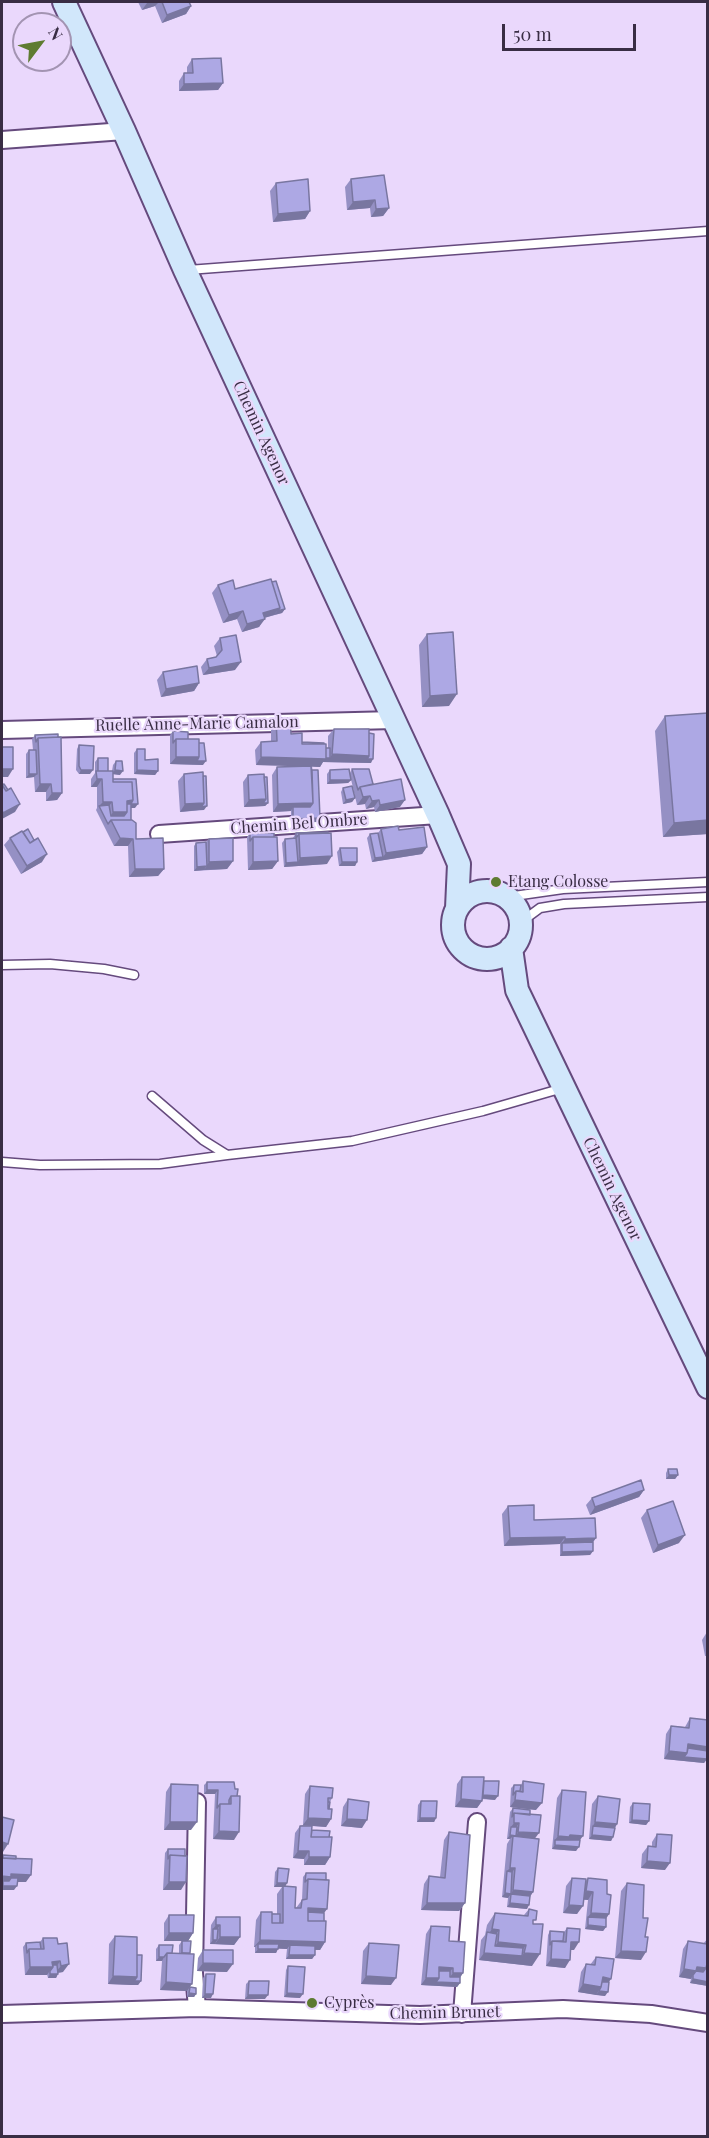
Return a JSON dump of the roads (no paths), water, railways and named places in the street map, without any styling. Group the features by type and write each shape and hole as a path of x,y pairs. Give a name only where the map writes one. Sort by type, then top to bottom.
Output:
{"main road":[{"name":"Chemin Agenor","path":"64,2 459,864 457,908 453,928 460,945 476,957 485,958 517,990"},
{"name":"Chemin Agenor","path":"459,864 519,912 520,932 512,948 517,990 708,1388"},
{"path":"457,908 470,895 498,894"},
{"path":"485,958 504,954 512,948"}],"street":[{"path":"2,140 124,131"},
{"name":"Ruelle Anne-Marie Camalon","path":"2,730 394,720"},
{"name":"Chemin Bel Ombre","path":"159,834 438,815"},
{"path":"197,1797 194,1973 197,2007"},
{"path":"462,2014 477,1822"},
{"name":"Chemin Brunet","path":"2,2014 197,2007 420,2015 563,2009 651,2014 708,2023"}],"lane":[{"path":"185,270 708,231"},
{"path":"498,894 708,882"},
{"path":"521,922 540,908 564,904 708,897"},
{"path":"2,965 50,964 104,969 134,975"},
{"path":"2,1162 160,1164 352,1141 483,1111 564,1088"},
{"path":"152,1096 203,1140 227,1155"}],"place":[{"name":"Etang Colosse","path":"496,882"},
{"name":"Cyprès","path":"312,2003"}]}
